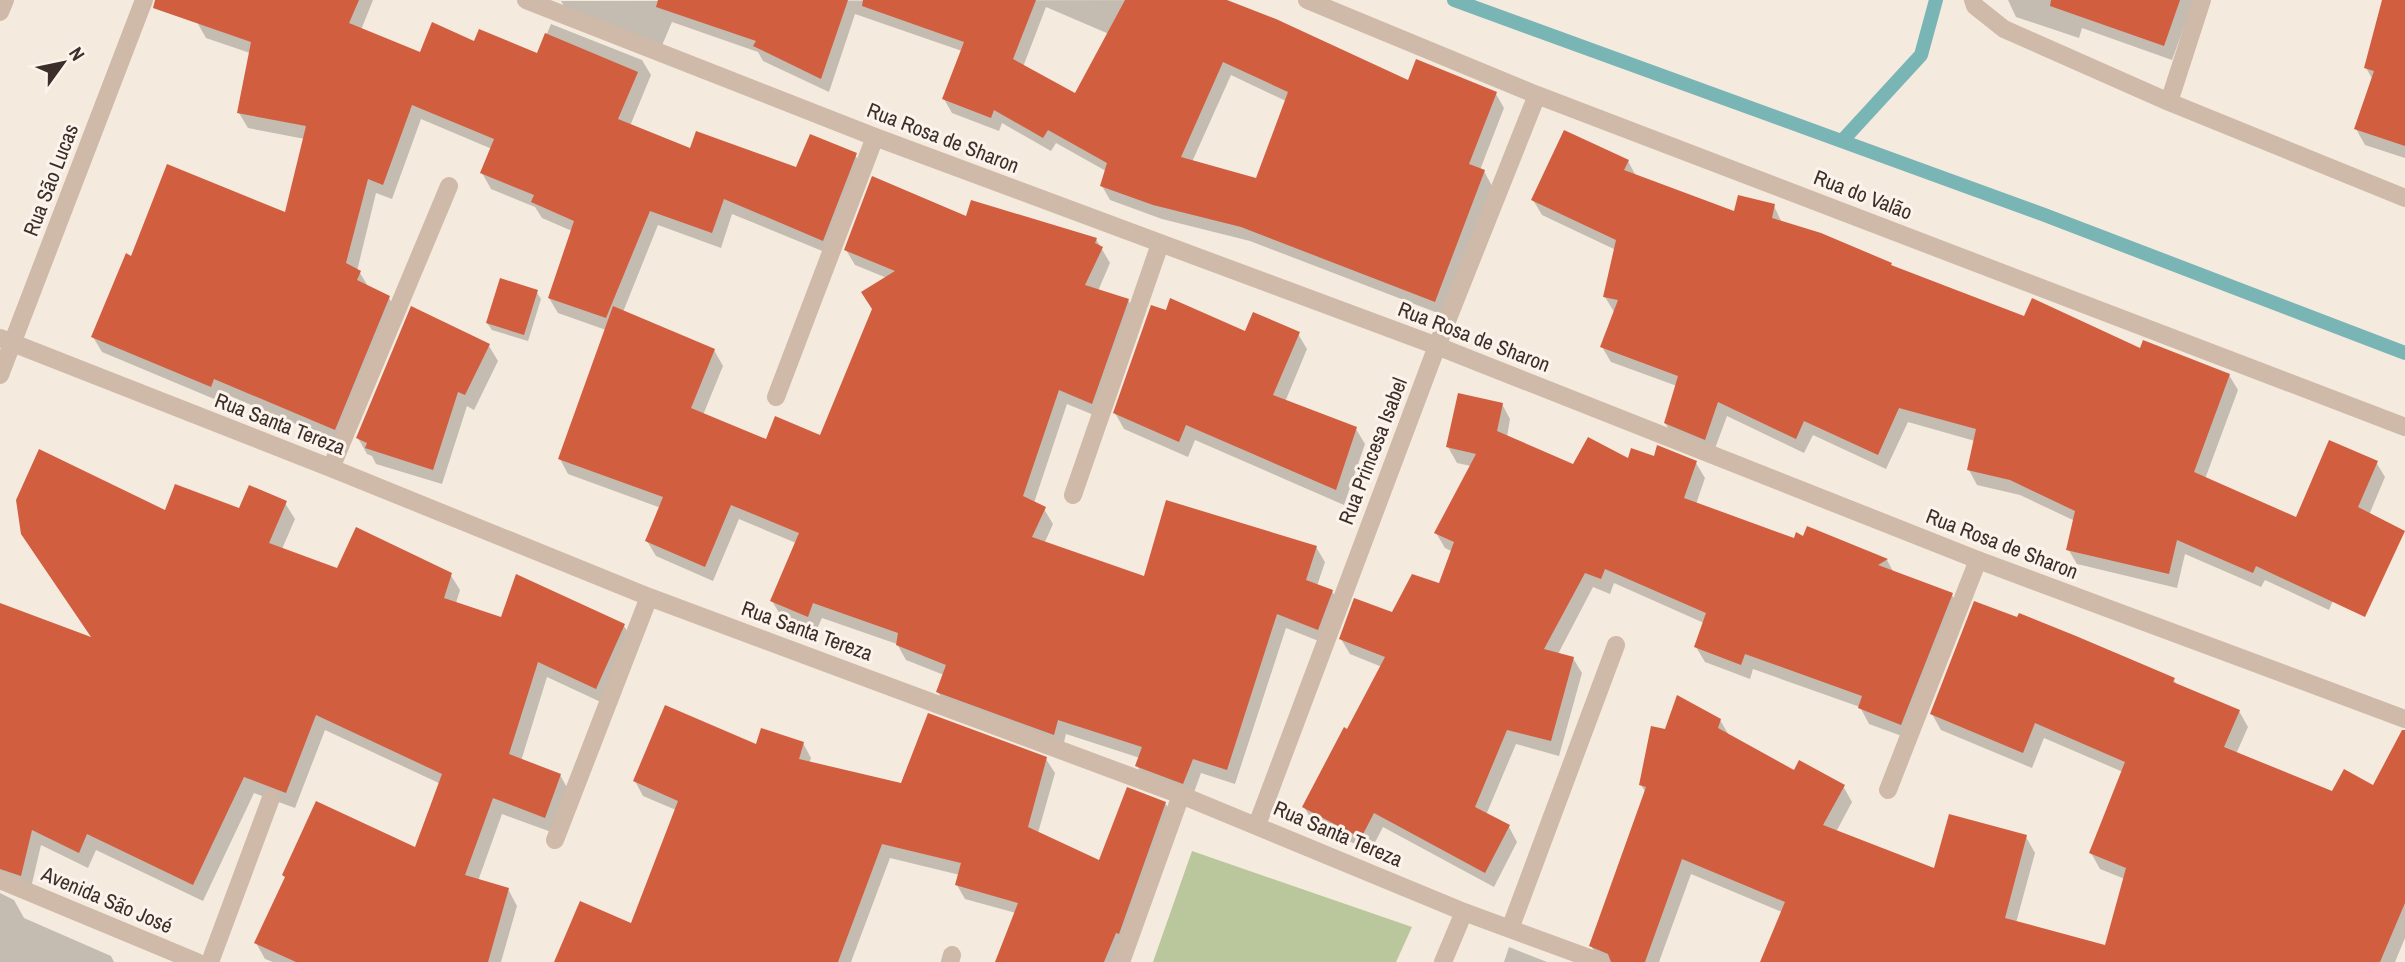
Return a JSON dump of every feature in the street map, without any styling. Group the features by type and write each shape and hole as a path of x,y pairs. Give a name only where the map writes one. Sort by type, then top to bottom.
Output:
{"street":[{"path":"0,12 5,0"},
{"name":"Rua São Lucas","path":"0,375 7,341 144,0"},
{"name":"Rua Rosa de Sharon","path":"526,0 875,137 1437,346 1978,560 2405,719"},
{"name":"Rua do Valão","path":"1307,0 1537,95 2405,427"},
{"path":"1973,0 1975,6 2004,29 2169,102 2405,198"},
{"path":"2169,102 2202,0"},
{"name":"Rua Princesa Isabel","path":"1257,825 1437,346 1537,95"},
{"path":"776,397 875,137"},
{"path":"331,468 449,186"},
{"path":"1073,495 1160,244"},
{"name":"Rua Santa Tereza","path":"7,341 649,597 1181,795 1464,912 1600,962"},
{"path":"1888,790 1978,560"},
{"path":"555,840 649,597"},
{"path":"1510,929 1616,645"},
{"path":"1121,962 1181,795"},
{"path":"210,962 271,798"},
{"name":"Avenida São José","path":"0,880 197,962"},
{"path":"1443,962 1464,912"}],"green space":[{"path":"1192,851 1412,927 1396,962 1153,962"}],"building":[{"path":"155,0 359,0 349,23 420,52 432,22 474,41 479,29 537,53 545,33 638,72 618,119 690,148 696,131 796,167 810,134 857,153 823,241 724,199 712,233 650,211 606,318 548,298 574,221 531,202 534,195 480,173 494,139 412,105 383,185 368,179 346,263 361,271 357,280 390,296 335,430 214,379 211,387 91,337 126,253 131,256 167,164 285,212 306,126 237,113 251,42 153,8"},
{"path":"658,0 848,0 821,79 753,46 756,41 656,7"},
{"path":"863,0 1036,0 1013,59 1075,93 1125,0 1227,0 1276,19 1408,80 1416,59 1497,92 1469,164 1485,170 1435,302 1241,227 1153,205 1100,186 1107,163 1048,130 1043,138 994,110 991,118 942,99 964,42 862,6","holes":["1223,62 1288,92 1256,178 1181,157"]},
{"path":"2051,0 2180,0 2164,46 2050,6"},
{"path":"2382,0 2405,0 2405,146 2354,129 2374,71 2364,68"},
{"path":"1564,130 1629,160 1624,170 1734,211 1738,195 1775,204 1772,218 1821,233 1892,263 1891,265 2024,316 2032,298 2140,348 2143,340 2230,374 2194,472 2296,517 2329,440 2378,461 2358,507 2405,531 2365,617 2256,566 2253,573 2177,540 2169,574 2066,550 2075,511 2010,480 1967,470 1976,429 1899,408 1878,455 1804,421 1796,439 1718,402 1705,440 1664,423 1678,376 1600,347 1618,300 1603,297 1616,240 1531,200"},
{"path":"872,176 966,216 971,200 1097,238 1095,243 1103,247 1085,285 1129,299 1092,404 1059,390 1023,496 1046,507 1032,537 1144,576 1166,500 1317,546 1306,580 1333,590 1318,630 1277,614 1227,770 1193,759 1183,784 1135,766 1142,747 1058,720 1054,735 936,692 946,665 896,645 898,633 813,603 808,617 770,601 799,533 731,505 705,567 645,541 663,497 558,459 613,306 715,349 691,408 766,439 775,416 820,435 872,309 861,292 895,271 844,250"},
{"path":"500,278 538,290 524,335 486,323"},
{"path":"1170,298 1245,331 1253,312 1300,332 1273,395 1357,427 1336,490 1186,425 1179,442 1113,413 1151,305 1166,310"},
{"path":"411,306 490,344 465,395 458,392 433,470 365,448 367,443 356,438"},
{"path":"1458,393 1503,403 1497,431 1573,464 1588,437 1628,458 1631,448 1654,456 1657,445 1697,461 1684,498 1794,538 1796,532 1803,536 1807,526 1888,559 1878,565 1953,593 1901,725 1858,708 1862,696 1745,654 1741,665 1694,647 1706,613 1605,569 1601,579 1585,573 1544,649 1574,657 1551,741 1507,730 1475,807 1510,825 1485,873 1374,813 1361,838 1302,807 1385,657 1339,639 1354,598 1392,612 1412,574 1439,583 1454,542 1434,533 1476,454 1446,447"},
{"path":"39,449 165,510 175,484 239,508 249,485 287,501 269,543 337,568 356,527 452,573 444,598 501,617 516,574 625,624 596,689 538,662 509,754 561,774 545,818 493,798 465,875 509,888 488,962 296,962 254,943 316,801 415,847 442,774 316,715 286,793 244,777 193,885 87,834 79,853 32,830 21,876 0,869 0,603 91,637 21,534 16,500"},
{"path":"1974,601 2017,617 2019,613 2076,636 2175,678 2173,682 2240,710 2224,747 2332,791 2344,769 2373,785 2402,730 2405,730 2405,903 2380,962 1760,962 1785,902 1682,859 1645,962 1611,962 1608,954 1589,946 1646,787 1639,785 1651,726 1665,729 1677,695 1721,719 1718,728 1794,770 1799,760 1845,785 1823,825 1934,868 1949,814 2027,835 2005,918 2105,945 2126,868 2089,853 2125,762 2035,723 2023,753 1930,714"},
{"path":"665,705 756,744 761,728 804,742 799,759 901,783 928,713 1047,757 1028,827 1099,860 1127,787 1166,802 1119,934 1116,933 1104,962 995,962 1018,903 955,885 961,863 882,844 838,962 554,962 580,901 631,923 678,801 633,781"}],"waterway":[{"path":"1454,0 2042,214 2405,353"},
{"path":"1842,141 1921,55 1936,0"}]}
